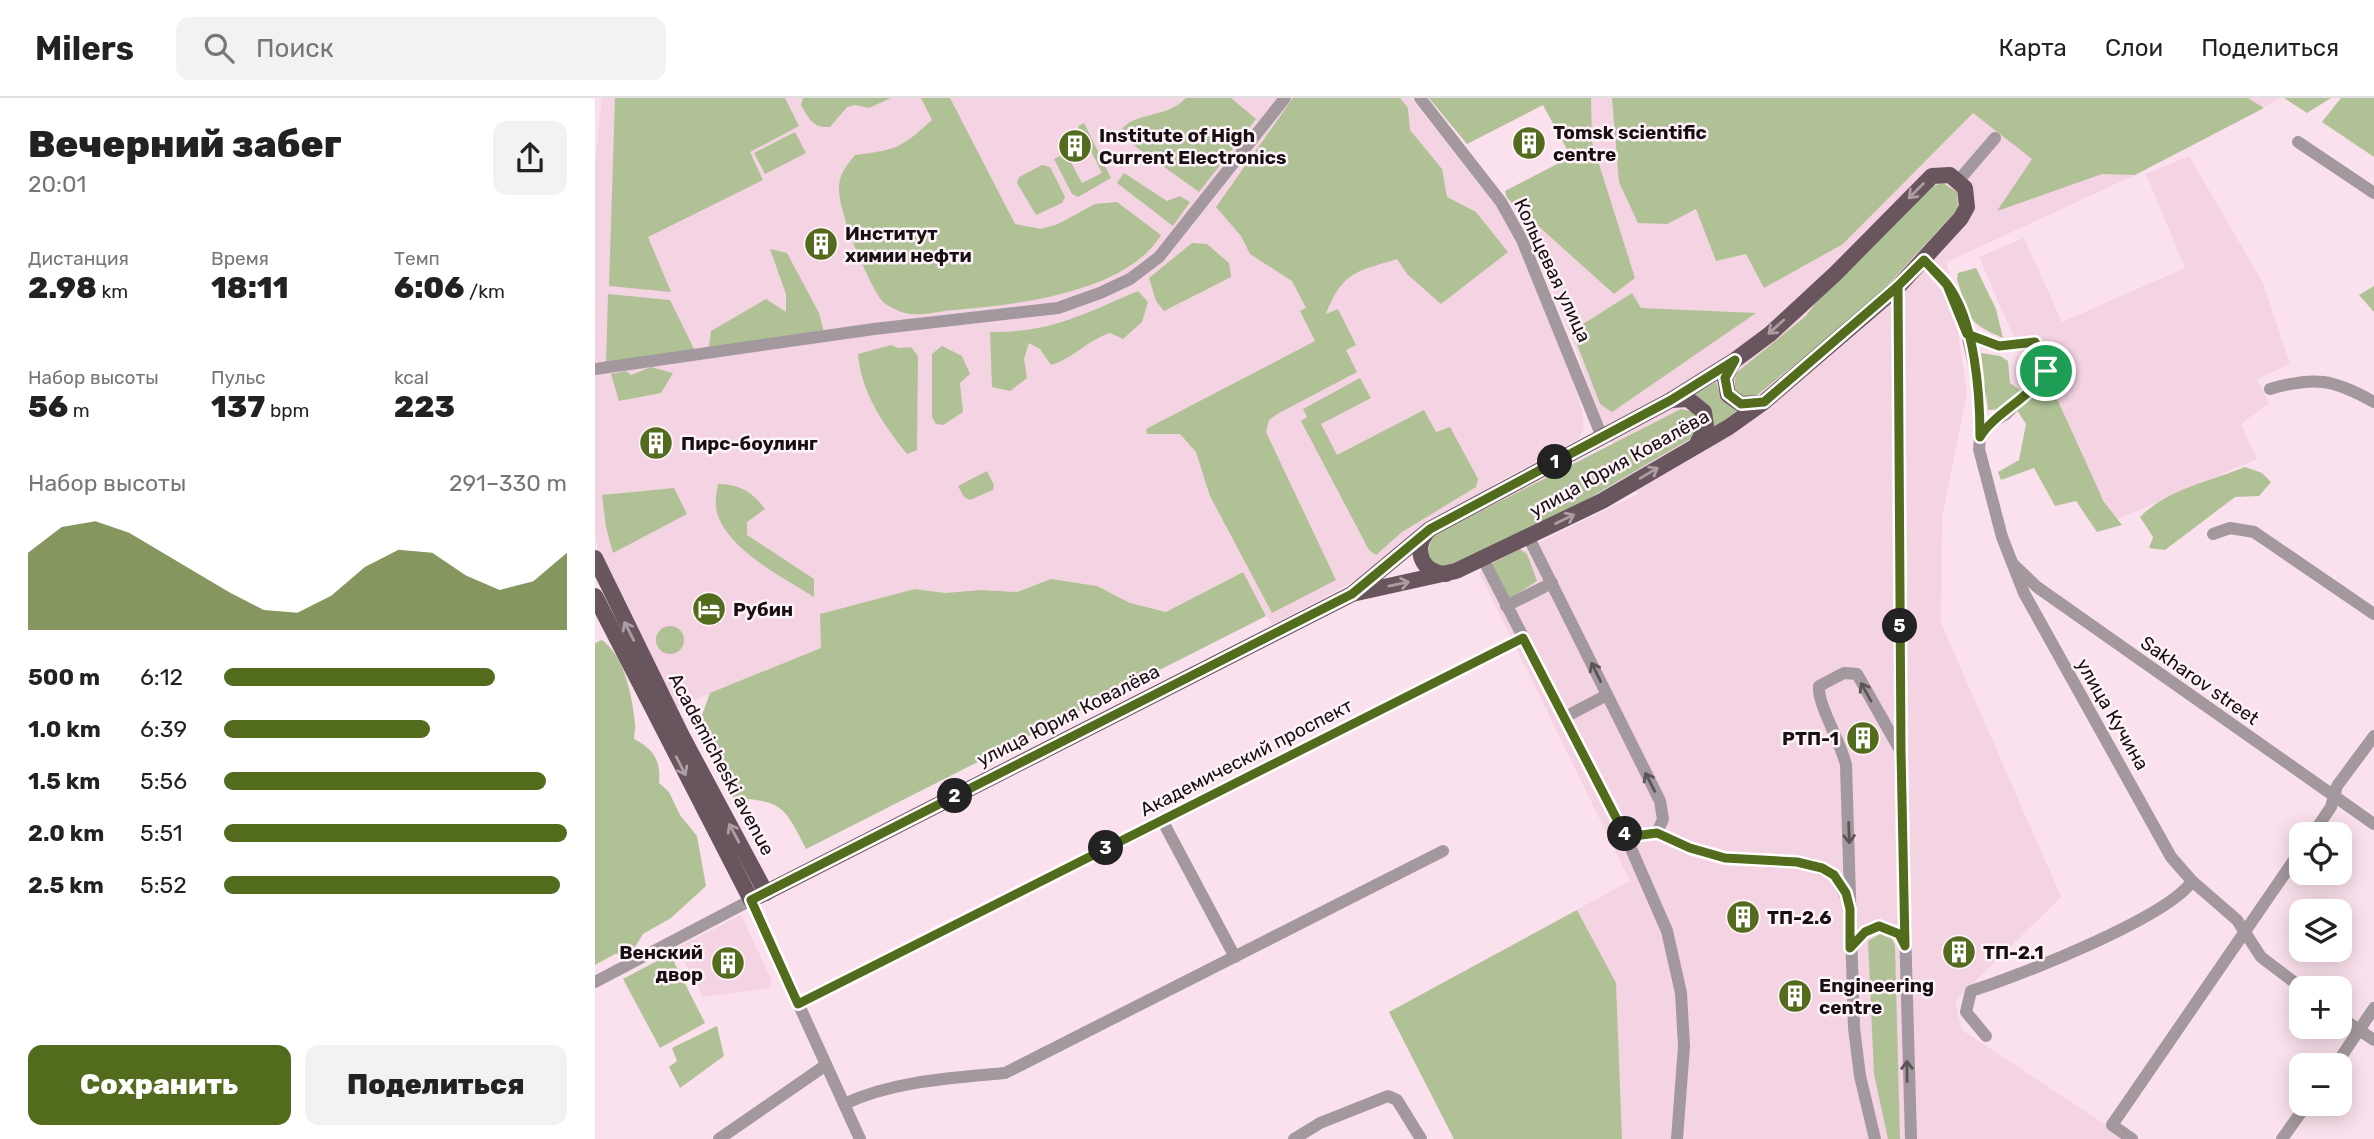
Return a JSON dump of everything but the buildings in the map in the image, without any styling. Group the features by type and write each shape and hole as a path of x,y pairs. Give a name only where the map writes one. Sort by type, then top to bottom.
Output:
{"main road":[{"name":"улица Юрия Ковалёва","path":"759,897 1352,594 1430,529 1671,400 1735,360 1770,334 1835,274 1932,176 1950,175 1959,180 1967,196 1966,207 1924,260 1898,286 1764,402 1602,501 1483,559 1446,574 1352,594"},
{"path":"1735,360 1725,378 1728,394 1741,404 1764,402"},
{"path":"1671,400 1688,399 1704,412 1706,426 1696,446"},
{"path":"1430,529 1421,540 1420,554 1426,567 1446,574"},
{"name":"Academicheski avenue","path":"595,558 598,575 675,739"},
{"name":"Academicheski avenue","path":"595,596 759,897"}],"street":[{"path":"595,369 874,329 1058,308 1100,293 1130,279 1159,257 1285,98"},
{"name":"Кольцевая улица","path":"1420,98 1501,202 1522,240 1602,437"},
{"path":"1959,180 1995,138"},
{"path":"2298,142 2374,193"},
{"name":"улица Кучина","path":"1924,260 1951,292 1967,334 1980,390 1979,450 2009,560 2024,593 2171,857 2192,881 2245,930 2261,957 2289,979"},
{"path":"1898,286 1901,751 1911,1139"},
{"path":"1967,334 1999,346 2035,342 2048,367 2045,374 2006,414 1987,425 1980,437"},
{"path":"2270,389 2304,379 2346,386 2374,402"},
{"path":"2213,534 2230,528 2254,532 2374,614"},
{"path":"1528,536 1660,800 1663,819 1657,833"},
{"path":"1483,559 1626,837 1667,931 1678,973 1683,1046 1677,1139"},
{"name":"Sakharov street","path":"2009,560 2038,587 2374,824"},
{"path":"1506,606 1552,583"},
{"path":"2024,593 2028,586 2038,587"},
{"name":"Академический проспект","path":"798,1004 1523,638"},
{"path":"1875,1139 1860,1076 1850,948 1846,765 1842,744 1818,695 1819,685 1844,673 1857,674 1901,751"},
{"path":"1565,718 1607,695"},
{"path":"2321,822 2331,807 2337,786 2374,736"},
{"path":"1162,820 1235,957"},
{"path":"1626,837 1657,833 1690,848 1725,858 1797,862 1822,868 1841,883 1850,909"},
{"path":"843,1104 928,1080 1005,1073 1443,851"},
{"path":"2132,1139 2112,1125 2289,867"},
{"path":"1986,1036 1966,1012 1971,991 2134,923 2184,894 2192,881"},
{"path":"595,982 759,897 798,1004 860,1139"},
{"path":"1850,948 1865,932 1879,926 1899,934 1905,946"},
{"path":"2344,1053 2374,1009"},
{"path":"2352,1025 2374,1040"},
{"path":"719,1139 826,1065"},
{"path":"1294,1139 1321,1123 1388,1096 1397,1100 1422,1139"},
{"path":"2282,1139 2298,1116"}],"shaded area":[{"path":"602,98 1411,98 1496,205 1516,243 1566,359 1582,410 1584,429 1578,439 1501,480 1358,579 1272,625 1242,572 1166,612 1130,603 1097,586 1051,579 1017,592 981,590 945,593 915,589 821,648 675,708 598,552 595,537 595,164"},
{"path":"1429,98 2280,98 2135,175 1947,262 1967,393 1942,519 1941,623 2061,897 1955,1001 1962,1030 2127,1139 1454,1139 1389,1012 1630,881 1479,572 1638,494 1594,406 1578,354 1547,277 1505,191 1571,156 1543,105 1467,144"},
{"path":"2189,156 2263,283 2290,364 2257,379 2269,403 2241,424 2257,459 2115,520 2015,340 1979,257 2024,238 2062,322 2185,268 2146,174"},
{"path":"741,915 772,981 770,988 703,997 677,948"}],"green space":[{"path":"615,98 785,98 799,126 750,152 763,180 648,237 671,292 609,286"},
{"path":"803,98 891,98 869,108 855,105 847,107 830,127 812,122 801,105"},
{"path":"921,98 950,98 1015,224 1041,229 1058,224 1095,204 1117,202 1161,235 1145,255 1122,270 1096,283 1067,292 1007,304 922,314 905,313 889,306 876,292 855,246 843,212 839,187 844,170 855,155 898,146 932,120"},
{"path":"1186,98 1231,98 1256,119 1199,192 1132,144 1121,130 1135,120 1170,109"},
{"path":"1293,98 1400,98 1408,108 1410,130 1442,169 1447,197 1476,212 1508,252 1441,304 1407,274 1397,259 1353,275 1339,289 1326,314 1338,309 1356,345 1346,350 1357,372 1279,413 1269,420 1266,432 1336,580 1272,613 1210,496 1196,452 1180,434 1147,434 1146,429 1315,341 1300,311 1306,308 1292,281 1250,254 1241,236 1216,207"},
{"path":"1429,98 1591,98 1592,142 1635,278 1614,294 1507,198 1505,191 1571,157 1543,105 1467,144"},
{"path":"1612,98 2248,98 2264,108 2135,175 2102,174 1997,211 2032,159 1973,113 1843,244 1764,288 1746,254 1716,261 1696,209 1667,224 1638,223 1619,182"},
{"path":"2284,98 2331,98 2307,113"},
{"path":"2341,98 2374,98 2374,157 2322,122"},
{"path":"1084,123 1111,178 1078,197 1072,194 1054,159 1066,153 1082,183 1102,173 1078,126"},
{"path":"795,132 806,153 765,174 754,153"},
{"path":"1042,165 1050,167 1065,197 1062,203 1036,215 1017,183 1019,177"},
{"path":"1124,173 1167,201 1180,196 1190,202 1173,226 1117,183"},
{"path":"1943,183 1957,192 1958,209 1872,302 1756,396 1747,399 1735,392 1735,374 1806,316 1822,294 1933,186"},
{"path":"1192,243 1207,244 1229,263 1231,277 1164,311 1156,301 1149,278"},
{"path":"770,249 787,253 819,313 824,332 709,347 711,331 766,299 786,312 786,294"},
{"path":"1976,268 1996,309 2003,338 1981,327 1967,310 1957,279 1958,273"},
{"path":"2374,286 2374,312 2359,295"},
{"path":"1138,291 1148,302 1142,322 1123,339 1110,333 1051,365 1040,349 1029,343 1024,359 1027,378 1010,391 992,387 990,332 1049,326"},
{"path":"1632,293 1641,308 1756,313 1612,412 1600,404 1572,331"},
{"path":"608,294 670,300 696,353 606,362"},
{"path":"891,345 898,348 911,347 918,356 917,450 907,454 875,407 860,368 858,354"},
{"path":"942,346 962,356 970,374 960,383 963,412 943,425 936,424 932,417 932,354"},
{"path":"1981,353 2000,356 2008,361 2010,383 2021,391 2002,409 1988,410"},
{"path":"651,367 673,373 661,393 619,401 611,374 626,371 631,375"},
{"path":"1360,378 1371,398 1321,424 1337,455 1424,410 1436,432 1450,427 1478,479 1476,487 1402,532 1376,555 1369,550 1301,421 1307,417 1303,409"},
{"path":"1716,382 1722,400 1740,412 1714,429 1710,408 1695,394"},
{"path":"2040,391 2051,394 2058,401 2104,502 2122,525 2097,532 2076,501 2055,506 2034,468 2001,480 1998,472 2019,460 2026,424 2017,410"},
{"path":"1681,409 1695,412 1700,421 1692,438 1570,509 1507,542 1442,568 1432,562 1428,552 1432,536"},
{"path":"2245,467 2262,473 2271,482 2259,496 2235,497 2165,550 2149,548 2153,537 2140,517 2151,507 2189,487"},
{"path":"987,471 994,485 993,490 970,500 964,497 958,486"},
{"path":"718,484 739,487 760,503 765,509 747,522 747,535 814,579 814,597 771,571 729,534 720,520 716,506"},
{"path":"674,488 687,514 613,553 602,495"},
{"path":"1520,549 1527,554 1537,581 1511,598 1504,595 1491,564"},
{"path":"1243,572 1266,616 806,849 792,823 780,808 762,801 734,798 697,729 710,693 821,648 820,614 915,589 945,593 981,590 1017,592 1051,579 1097,586 1130,603 1166,612"},
{"path":"670,626 680,630 684,640 680,650 670,654 660,650 656,640 660,630"},
{"path":"602,640 616,656 626,678 634,712 634,739 655,756 659,768 659,783 669,792 680,815 697,836 706,886 671,918 643,934 632,952 615,954 595,965 595,643"},
{"path":"1577,910 1616,983 1622,1139 1454,1139 1389,1012"},
{"path":"1882,933 1891,937 1895,946 1900,1139 1888,1139 1874,1074 1868,941"},
{"path":"670,954 705,1023 660,1048 623,979"},
{"path":"717,1026 724,1056 680,1088 669,1067 677,1061 672,1048"}],"place":[{"name":"Tomsk scientific centre","path":"1529,143"},
{"name":"Institute of High Current Electronics","path":"1075,146"},
{"name":"Институт химии нефти","path":"821,244"},
{"name":"Пирс-боулинг","path":"656,443"},
{"name":"Рубин","path":"709,609"},
{"name":"РТП-1","path":"1863,738"},
{"name":"ТП-2.6","path":"1743,917"},
{"name":"ТП-2.1","path":"1959,952"},
{"name":"Венский двор","path":"728,963"},
{"name":"Engineering centre","path":"1795,996"}],"route":[{"path":"2046,371 2006,414 1987,425 1980,437 1980,390 1974,353 1967,334 1955,298 1947,285 1924,260 1898,286 1901,815 1905,946 1899,934 1879,926 1865,932 1850,948 1850,909 1846,893 1834,875 1822,868 1797,862 1725,858 1690,848 1657,833 1626,837 1523,638 798,1004 751,900 1352,594 1430,529 1671,400 1735,360 1725,378 1724,386 1728,394 1734,402 1741,404 1764,402 1898,286 1924,260 1955,298 1967,334 1999,346 2035,342 2048,367 2046,371"}]}
